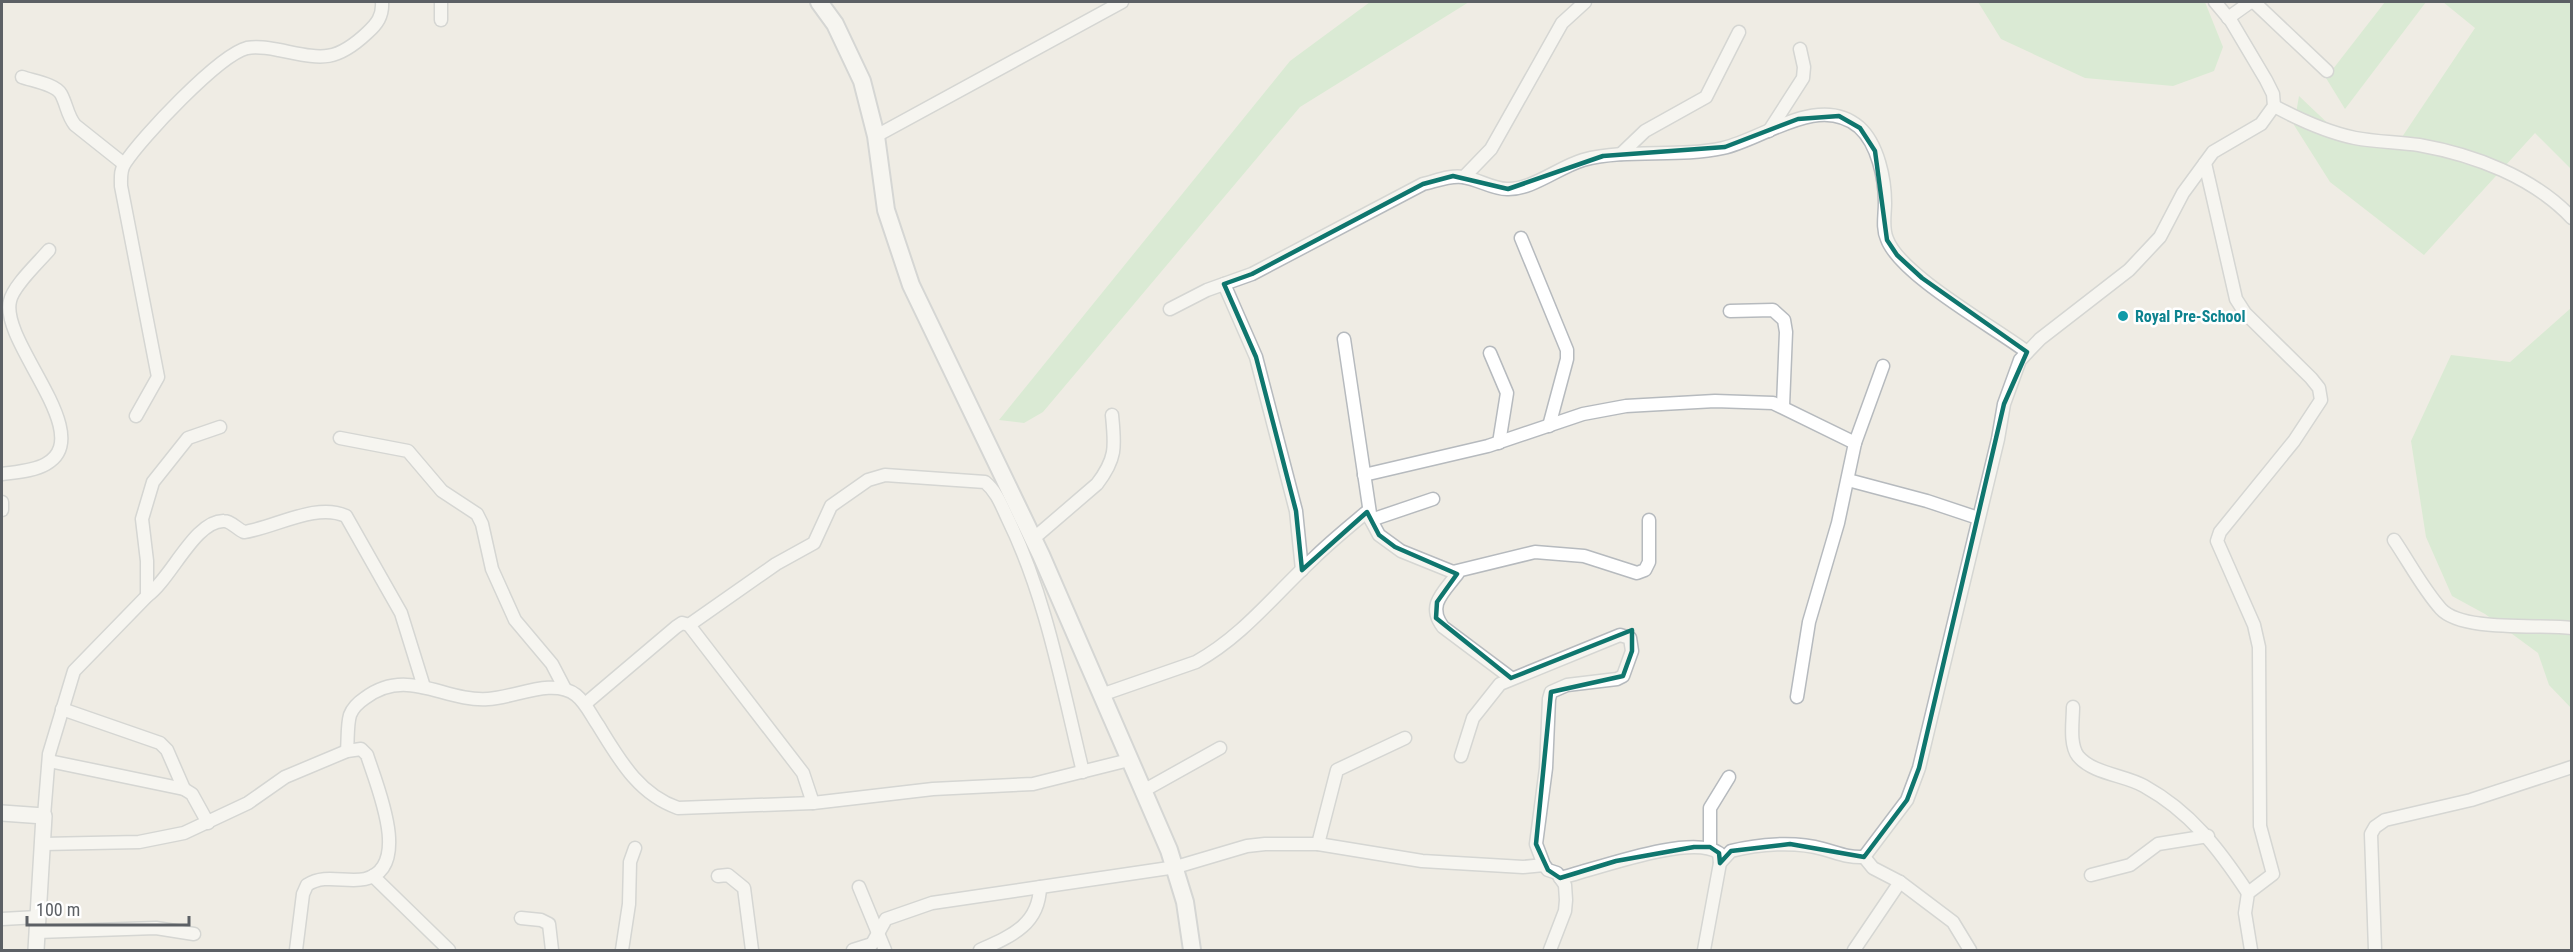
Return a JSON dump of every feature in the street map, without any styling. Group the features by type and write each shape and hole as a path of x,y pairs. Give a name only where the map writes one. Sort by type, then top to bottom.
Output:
{"main road":[{"path":"819,2 835,24 862,81 876,136 886,210 911,285 1033,539 1176,867 1192,951"}],"street":[{"path":"136,416 158,377 121,186 124,164 171,110 232,55 261,47 313,57 341,54 376,24 380,17 382,2"},
{"path":"441,2 441,20"},
{"path":"876,136 1122,2"},
{"path":"1464,177 1491,149 1562,23 1585,2"},
{"path":"1864,857 1907,800 1919,768 2011,380 2027,352 2129,270 2160,237 2183,193 2205,163 2224,144 2261,124 2274,106 2273,94 2228,18 2215,2"},
{"path":"2228,18 2254,2 2327,71"},
{"path":"1621,154 1645,130 1706,97 1739,32"},
{"path":"1769,131 1803,78 1804,67 1800,49"},
{"path":"22,77 54,88 60,93 69,117 75,125 124,164"},
{"path":"2274,106 2306,123 2355,138 2422,146 2512,174 2547,194 2571,218"},
{"path":"1170,309 1252,274 1423,184 1453,176 1508,189 1526,185 1581,161 1621,154 1700,152 1725,147 1798,119 1828,115 1839,116 1860,128 1875,151 1883,183 1887,240 1897,255 1922,279 2027,352"},
{"path":"2205,163 2236,299 2245,314 2311,378 2319,388 2321,400 2294,441 2220,532 2217,541 2254,625 2259,647 2260,826 2273,874 2248,893"},
{"path":"1521,238 1566,350 1567,359 1549,426"},
{"path":"2,474 48,463 61,447 62,433 57,417 18,341 9,306 13,293 49,250"},
{"path":"1224,284 1256,357 1296,511 1302,570"},
{"path":"1730,311 1773,310 1784,320 1788,408"},
{"path":"1344,339 1370,515 1379,535 1401,551 1458,573 1535,552 1584,556 1637,573 1645,570 1649,562 1649,520"},
{"path":"1490,353 1507,393 1499,443"},
{"path":"1797,697 1809,622 1848,480 1855,443 1883,366"},
{"path":"1364,475 1499,443 1595,410 1626,406 1715,401 1760,402 1788,408 1855,443"},
{"path":"1033,539 1097,484 1105,474 1116,447 1112,415"},
{"path":"147,596 147,561 142,519 153,482 188,438 220,427"},
{"path":"340,438 408,451 442,491 477,514 482,524 492,569 515,620 552,664 565,689"},
{"path":"689,625 776,564 814,543 831,506 876,477 885,475 985,482 994,492 1024,552 1052,642 1083,772"},
{"path":"1848,480 1927,501 1978,519"},
{"path":"1101,695 1208,655 1252,621 1302,570 1370,515 1433,499"},
{"path":"2,502 2,510"},
{"path":"36,951 49,761 74,670 147,596 160,586 206,525 225,521 244,532 302,515 340,513 349,521 401,613 424,687"},
{"path":"2394,540 2442,610 2455,619 2487,625 2544,624 2571,628"},
{"path":"1458,573 1437,602 1434,610 1436,618 1443,627 1511,678"},
{"path":"585,704 676,627 682,623 689,625 802,773 813,803"},
{"path":"1461,756 1473,718 1493,689 1511,678 1620,635 1626,635 1632,644 1623,676 1617,679 1567,685 1551,692 1546,768 1536,844 1544,865 1565,885 1565,911 1550,951"},
{"path":"347,751 351,714 357,704 383,686 393,684 424,687 484,699 553,687 565,689 575,694 585,704 623,767 658,800 678,808 813,803 933,789 1033,784 1129,760"},
{"path":"2073,707 2073,747 2079,756 2088,764 2123,775 2178,807 2208,836 2248,893 2245,913 2251,951"},
{"path":"62,709 160,743 167,750 184,789"},
{"path":"1318,844 1333,778 1337,771 1405,738"},
{"path":"1143,791 1220,748"},
{"path":"43,844 139,842 184,833 248,803 285,777 347,751 361,749 367,755 385,810 389,859 383,869 364,879 323,879 307,885 303,894 296,951"},
{"path":"49,761 184,789 192,794 208,823"},
{"path":"2375,951 2372,834 2375,827 2385,820 2471,800 2571,767"},
{"path":"1710,847 1708,814 1729,777"},
{"path":"2,813 44,816"},
{"path":"2091,876 2130,865 2158,844 2208,836"},
{"path":"853,951 872,944 879,934 881,923 886,918 932,903 1176,867 1247,846 1318,844 1422,861 1523,867 1544,865"},
{"path":"1720,863 1731,851 1790,844 1823,849 1845,856 1864,857 1873,868 1900,882 1953,922 1970,951"},
{"path":"1560,878 1616,861 1710,847 1719,853 1720,863 1704,951"},
{"path":"622,951 630,862 635,848"},
{"path":"718,876 728,875 744,888 749,950"},
{"path":"373,876 449,951"},
{"path":"1854,951 1900,882"},
{"path":"859,887 885,951"},
{"path":"980,951 1027,922 1039,902 1040,887"},
{"path":"521,918 541,920 549,924 552,951"},
{"path":"2,919 38,924 156,928 194,933"}],"highlighted area":[{"path":"1839,116 1860,128 1875,151 1887,240 1897,255 1922,278 2027,352 2004,404 1919,768 1907,800 1864,857 1790,844 1731,851 1720,863 1719,853 1710,847 1694,847 1616,861 1560,878 1548,870 1536,844 1551,692 1623,676 1632,651 1632,630 1511,678 1436,618 1437,602 1457,574 1395,547 1379,535 1367,512 1302,570 1296,511 1256,357 1224,284 1252,274 1423,184 1453,176 1508,189 1603,156 1725,147 1798,119"}],"green space":[{"path":"1370,2 1469,2 1300,107 1043,412 1024,423 999,420 1290,61"},
{"path":"1978,2 2205,2 2223,47 2214,71 2173,86 2085,78 2001,39"},
{"path":"2385,2 2426,2 2345,109 2326,78"},
{"path":"2443,2 2571,2 2571,169 2535,133 2424,255 2330,182 2294,125 2299,96 2337,132 2396,146 2475,28"},
{"path":"2571,308 2571,708 2549,685 2538,653 2485,614 2452,596 2426,537 2411,441 2451,355 2510,362"}],"place":[{"name":"Royal Pre-School","path":"2123,316"}]}
